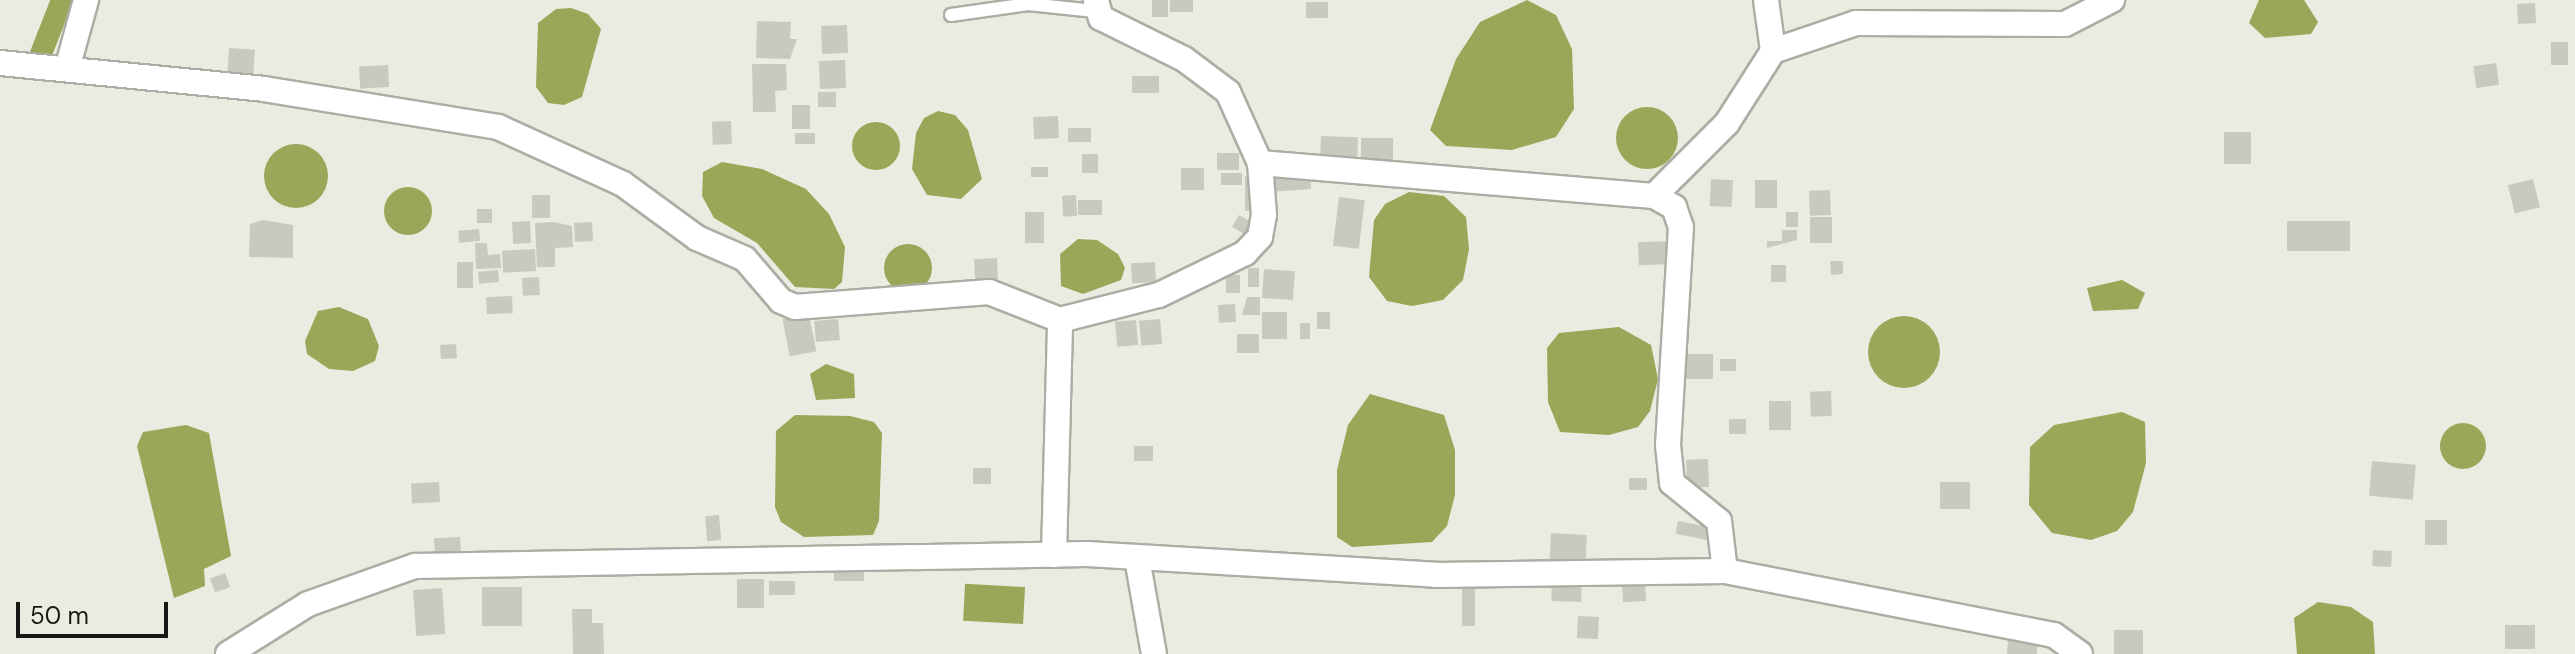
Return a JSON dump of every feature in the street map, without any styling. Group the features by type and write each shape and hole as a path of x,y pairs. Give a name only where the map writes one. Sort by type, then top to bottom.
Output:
{"street":[{"path":"67,69 86,0"},
{"path":"1766,0 1773,51"},
{"path":"1654,196 1727,123 1773,51 1856,23 2065,24 2112,0"},
{"path":"0,63 264,89 498,127 623,184 697,238 745,259 781,301 795,307 989,292 1060,320 1159,295 1245,253 1260,237 1264,215 1260,163 1228,92 1184,59 1096,6"},
{"path":"1260,163 1654,196 1674,207 1681,227 1668,445 1672,483 1719,521 1725,571"},
{"path":"1054,555 1060,320"},
{"path":"228,654 308,604 415,566 1054,555 1436,575 1725,571 2054,635 2080,654"},
{"path":"1137,558 1154,654"}],"lane":[{"path":"951,15 1028,4 1096,6"}],"shaded area":[{"path":"1527,0 1556,15 1572,49 1574,109 1556,137 1512,150 1446,146 1430,130 1456,59 1480,22"},
{"path":"2259,0 2304,0 2318,22 2311,34 2265,38 2249,23"},
{"path":"571,8 588,14 601,29 582,97 564,105 548,103 536,87 538,23 556,9"},
{"path":"1647,107 1669,116 1678,138 1669,160 1647,169 1625,160 1616,138 1625,116"},
{"path":"938,111 955,115 968,130 982,179 961,199 927,195 912,169 916,133 924,118"},
{"path":"876,122 893,129 900,146 893,163 876,170 859,163 852,146 859,129"},
{"path":"296,144 308,146 319,153 326,164 326,188 319,199 308,206 296,208 284,206 273,199 266,188 264,176 266,164 273,153 284,146"},
{"path":"722,162 762,169 806,189 829,214 845,247 842,282 834,289 795,287 757,243 714,218 702,196 703,172"},
{"path":"408,187 417,188 425,194 431,202 431,220 425,228 417,234 408,235 399,234 391,228 385,220 384,211 385,202 391,194 399,188"},
{"path":"1409,192 1444,196 1466,217 1469,249 1463,280 1443,300 1412,306 1387,301 1369,277 1374,220 1385,204"},
{"path":"1078,239 1097,240 1118,254 1125,268 1121,280 1083,294 1061,286 1060,254"},
{"path":"908,244 917,245 925,251 931,259 931,277 925,285 917,291 908,292 899,291 891,285 885,277 884,268 885,259 891,251 899,245"},
{"path":"2122,280 2145,293 2138,309 2093,311 2087,288"},
{"path":"339,307 368,319 379,346 375,361 353,371 329,369 307,354 305,341 318,311"},
{"path":"1904,316 1924,322 1934,332 1940,352 1934,372 1924,382 1904,388 1884,382 1874,372 1868,352 1874,332 1884,322"},
{"path":"1619,327 1651,345 1658,379 1650,411 1638,427 1609,435 1560,432 1548,402 1547,348 1559,333"},
{"path":"826,364 854,374 855,398 816,400 810,374"},
{"path":"1370,394 1444,415 1455,450 1455,495 1447,526 1432,542 1352,547 1337,537 1337,470 1348,425"},
{"path":"2122,412 2145,422 2146,463 2133,512 2117,531 2091,540 2052,533 2029,505 2030,447 2054,425"},
{"path":"795,415 850,416 874,422 882,433 879,521 873,535 804,537 781,522 775,507 776,431"},
{"path":"2463,423 2479,430 2486,446 2479,462 2463,469 2447,462 2440,446 2447,430"},
{"path":"186,425 209,433 231,556 204,569 205,586 174,598 137,446 143,432"},
{"path":"965,584 1025,587 1023,624 963,621"},
{"path":"2318,602 2351,607 2373,622 2375,654 2297,654 2294,618"}],"building":[{"path":"1152,0 1168,0 1168,17 1152,17"},
{"path":"1170,0 1193,0 1193,12 1170,12"},
{"path":"1306,2 1328,2 1328,18 1306,18"},
{"path":"2535,3 2536,23 2518,24 2517,4"},
{"path":"757,21 791,22 790,39 797,39 790,59 756,58"},
{"path":"847,25 848,53 822,54 821,26"},
{"path":"2551,42 2568,42 2568,65 2551,65"},
{"path":"229,48 255,50 252,85 227,83"},
{"path":"845,60 846,88 820,89 819,61"},
{"path":"2496,63 2499,85 2476,88 2473,66"},
{"path":"752,64 786,64 787,90 775,91 776,112 753,112"},
{"path":"388,65 389,87 360,88 359,67"},
{"path":"1132,76 1159,76 1159,93 1132,93"},
{"path":"818,92 836,92 836,107 818,107"},
{"path":"792,105 810,105 810,129 792,129"},
{"path":"1058,116 1059,138 1034,139 1033,117"},
{"path":"731,121 732,144 713,145 712,122"},
{"path":"1068,128 1091,128 1091,142 1068,142"},
{"path":"2224,132 2251,132 2251,164 2224,164"},
{"path":"795,133 815,133 815,144 795,144"},
{"path":"1321,136 1358,137 1357,160 1320,159"},
{"path":"1361,138 1393,138 1393,161 1361,161"},
{"path":"1217,153 1239,153 1239,170 1217,170"},
{"path":"1082,154 1098,154 1098,173 1082,173"},
{"path":"1031,167 1048,167 1048,177 1031,177"},
{"path":"1181,168 1204,168 1204,190 1181,190"},
{"path":"1221,173 1242,173 1242,185 1221,185"},
{"path":"1310,173 1311,189 1276,191 1275,175"},
{"path":"1245,176 1259,176 1259,211 1245,211"},
{"path":"1711,179 1733,180 1732,207 1710,206"},
{"path":"2533,179 2540,207 2515,213 2508,185"},
{"path":"1755,180 1777,180 1777,208 1755,208"},
{"path":"1830,190 1831,215 1810,216 1809,191"},
{"path":"532,195 550,195 550,218 532,218"},
{"path":"1076,195 1077,216 1063,217 1062,196"},
{"path":"1339,197 1365,200 1359,249 1333,246"},
{"path":"1078,200 1102,200 1102,215 1078,215"},
{"path":"477,209 492,209 492,223 477,223"},
{"path":"1025,212 1044,212 1044,243 1025,243"},
{"path":"1786,212 1798,212 1798,227 1786,227"},
{"path":"1239,215 1253,223 1246,235 1232,227"},
{"path":"1810,217 1832,217 1832,243 1810,243"},
{"path":"263,220 293,225 293,258 249,257 250,224"},
{"path":"530,221 531,243 513,244 512,222"},
{"path":"2287,221 2350,221 2350,251 2287,251"},
{"path":"554,222 572,226 573,247 555,248 555,267 537,267 535,223"},
{"path":"592,222 593,241 575,242 574,223"},
{"path":"479,229 480,241 459,243 458,231"},
{"path":"1782,230 1797,230 1797,240 1767,248 1767,241 1782,241"},
{"path":"1671,241 1672,264 1639,265 1638,242"},
{"path":"475,243 487,243 488,255 500,254 501,268 476,269"},
{"path":"535,249 536,271 503,273 502,251"},
{"path":"997,258 998,279 975,280 974,259"},
{"path":"1830,261 1843,261 1843,274 1831,275"},
{"path":"457,262 473,262 473,288 457,288"},
{"path":"1155,262 1156,282 1132,283 1131,263"},
{"path":"1771,265 1786,265 1786,282 1771,282"},
{"path":"1248,268 1259,268 1259,287 1248,287"},
{"path":"1264,269 1295,271 1293,300 1262,298"},
{"path":"498,270 499,282 479,284 478,272"},
{"path":"1226,275 1240,275 1240,293 1226,293"},
{"path":"539,277 540,295 523,296 522,278"},
{"path":"512,296 513,313 487,314 486,297"},
{"path":"1247,297 1260,297 1260,315 1242,315"},
{"path":"1235,304 1236,322 1219,323 1218,305"},
{"path":"1262,312 1287,312 1287,339 1262,339"},
{"path":"1317,312 1330,312 1330,329 1317,329"},
{"path":"809,314 816,351 790,356 782,319"},
{"path":"838,319 840,340 816,342 814,321"},
{"path":"1160,319 1162,344 1141,346 1139,321"},
{"path":"1136,320 1138,345 1117,347 1115,322"},
{"path":"1300,323 1310,323 1310,339 1300,339"},
{"path":"1237,334 1259,334 1259,353 1237,353"},
{"path":"456,344 457,358 441,359 440,345"},
{"path":"1682,354 1713,354 1713,379 1682,379"},
{"path":"1720,359 1736,359 1736,371 1720,371"},
{"path":"1831,391 1832,416 1811,417 1810,392"},
{"path":"1769,401 1791,401 1791,430 1769,430"},
{"path":"1729,419 1746,419 1746,434 1729,434"},
{"path":"1134,446 1153,446 1153,461 1134,461"},
{"path":"1708,459 1709,487 1687,488 1686,460"},
{"path":"2372,461 2416,465 2413,500 2369,496"},
{"path":"973,468 991,468 991,484 973,484"},
{"path":"1629,478 1647,478 1647,490 1629,490"},
{"path":"439,482 440,502 412,503 411,483"},
{"path":"1940,482 1970,482 1970,509 1940,509"},
{"path":"719,515 721,540 707,541 705,516"},
{"path":"2425,520 2447,520 2447,545 2425,545"},
{"path":"1678,521 1713,528 1711,541 1676,534"},
{"path":"1551,533 1587,535 1585,573 1549,571"},
{"path":"460,537 461,556 435,557 434,538"},
{"path":"2373,550 2392,551 2391,567 2372,566"},
{"path":"834,563 864,563 864,581 834,581"},
{"path":"225,573 230,587 215,593 210,578"},
{"path":"1552,578 1582,579 1581,602 1551,601"},
{"path":"737,579 764,579 764,608 737,608"},
{"path":"769,581 795,581 795,595 769,595"},
{"path":"1645,581 1646,601 1623,602 1622,582"},
{"path":"1462,586 1475,586 1475,626 1462,626"},
{"path":"482,587 522,587 522,626 482,626"},
{"path":"442,588 445,634 416,636 413,590"},
{"path":"572,609 592,609 592,623 603,623 604,654 573,654"},
{"path":"1578,616 1599,617 1598,639 1577,638"},
{"path":"2505,625 2535,625 2535,649 2505,649"},
{"path":"2114,630 2143,630 2143,654 2114,654"},
{"path":"2008,639 2037,641 2037,654 2007,654"}],"waterway":[{"path":"35,69 62,0"}]}
